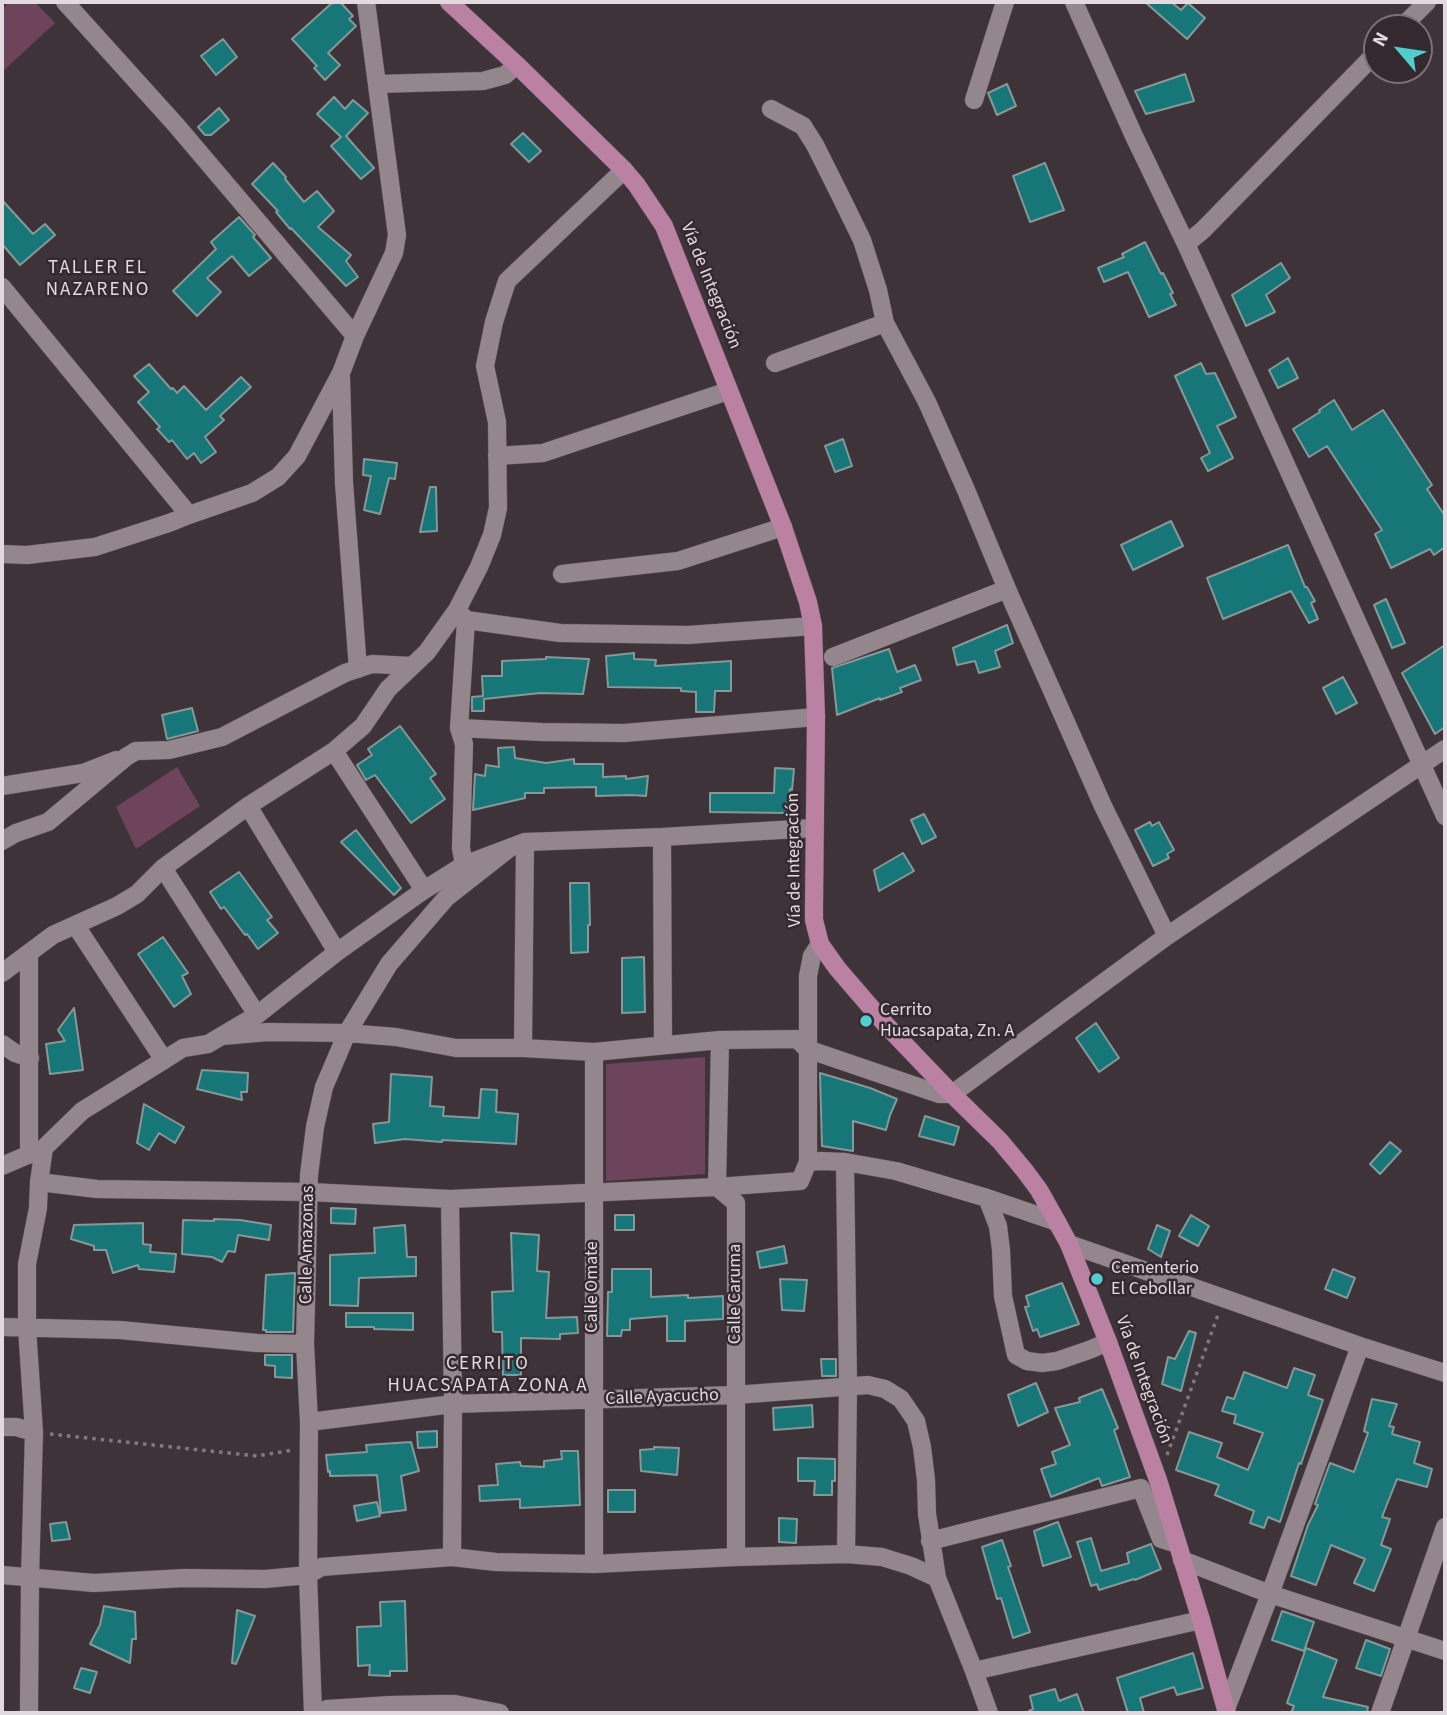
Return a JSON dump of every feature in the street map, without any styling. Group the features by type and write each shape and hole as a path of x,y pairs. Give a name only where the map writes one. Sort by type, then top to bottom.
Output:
{"main road":[{"name":"Vía de Integración","path":"449,2 624,170 664,226 783,527 808,602 813,626 816,717 814,920 820,944 886,1025 1025,1171 1039,1190 1069,1244 1158,1480 1227,1711"}],"street":[{"path":"65,2 176,125 355,335"},
{"path":"2,554 27,555 95,547 169,523 253,493 278,477 297,456 341,373 355,335 394,253 397,235 366,2"},
{"path":"974,100 1005,2"},
{"path":"1074,2 1445,816"},
{"path":"377,83 483,81 505,75 517,65"},
{"path":"1186,244 1203,230 1363,66"},
{"path":"771,108 803,125 862,240 885,323 927,402 1103,806 1167,936"},
{"path":"464,865 461,848 464,744 459,728 461,615 492,535 498,508 497,422 485,366 494,322 507,281 624,170"},
{"path":"2,287 189,515"},
{"path":"775,363 885,323"},
{"path":"341,373 344,483 358,669"},
{"path":"496,456 543,453 728,391"},
{"path":"562,574 678,561 783,527"},
{"path":"833,657 1007,589"},
{"path":"461,615 560,633 688,635 813,626"},
{"path":"2,973 53,935 137,894 163,869 248,806 334,751 363,726 388,689 461,615"},
{"path":"2,786 83,773 136,751 169,750 222,737 345,673 372,664 412,666"},
{"path":"459,728 624,733 816,717"},
{"path":"222,1035 268,1032 346,1033 396,1037 456,1048 594,1052 720,1040 797,1039 807,1049 939,1094 952,1094 1167,936 1445,749"},
{"path":"334,751 424,890"},
{"path":"2,841 48,822 125,757"},
{"path":"248,806 337,952"},
{"path":"2,1166 37,1151 82,1111 183,1048 208,1044 257,1015 337,952 464,865 518,845 814,828"},
{"path":"662,837 663,1045"},
{"path":"518,845 523,1048"},
{"name":"Calle Amazonas","path":"316,1713 308,1575 309,1422 305,1344 309,1175 315,1127 324,1087 346,1033 389,964 446,898 518,845"},
{"path":"163,869 257,1015"},
{"path":"76,926 164,1060"},
{"path":"39,1182 97,1189 310,1192 450,1199 800,1181 808,1162 808,976 812,956 820,944"},
{"path":"29,954 30,1058 39,1182 38,1208 27,1264 27,1328 34,1432 29,1713"},
{"path":"717,1187 720,1040"},
{"path":"2,1044 15,1053 30,1058"},
{"name":"Calle Omate","path":"593,1564 594,1052"},
{"path":"808,1162 845,1162 896,1171 1057,1222"},
{"path":"845,1162 848,1386 846,1554"},
{"name":"Calle Caruma","path":"717,1187 736,1203 736,1557"},
{"path":"987,1198 998,1226 1003,1296 1016,1355 1027,1361 1057,1361 1108,1342"},
{"path":"450,1199 452,1558"},
{"path":"1069,1244 1224,1300 1445,1373"},
{"path":"2,1327 120,1330 257,1343 305,1344"},
{"path":"1227,1711 1360,1346"},
{"name":"Calle Ayacucho","path":"309,1422 453,1404 735,1395 868,1385 885,1388 901,1399 916,1421 925,1469 927,1514 937,1578 989,1713"},
{"path":"2,1427 16,1427 34,1432"},
{"path":"930,1541 1141,1488 1161,1539 1180,1552 1270,1594 1445,1651"},
{"path":"1380,1713 1445,1527"},
{"path":"2,1576 94,1583 184,1578 265,1580 308,1575 321,1567 452,1558 496,1562 593,1564 846,1554 882,1557 937,1578"},
{"path":"974,1671 1201,1620"},
{"path":"316,1713 327,1709 439,1704 455,1704 500,1713"}],"path":[{"path":"1158,1480 1224,1300"},
{"path":"34,1432 257,1456 309,1448"}],"shaded area":[{"path":"9,2 35,2 55,23 2,72 2,9"},
{"path":"177,767 200,806 136,849 116,807"},
{"path":"705,1057 705,1174 606,1181 606,1064"}],"building":[{"path":"333,2 340,2 353,16 349,19 356,26 328,53 340,65 325,80 314,68 317,66 292,39"},
{"path":"1145,2 1171,2 1181,10 1188,3 1205,18 1187,39"},
{"path":"223,39 237,57 216,75 201,56"},
{"path":"1185,74 1194,101 1146,114 1135,91"},
{"path":"1007,84 1016,106 997,115 988,93"},
{"path":"334,97 345,109 353,100 368,113 346,136 374,168 361,179 331,146 341,137 317,114"},
{"path":"219,108 229,120 211,135 205,135 198,127"},
{"path":"523,133 541,151 529,162 511,144"},
{"path":"273,163 304,202 317,191 334,211 318,227 351,255 346,261 358,277 346,286 290,229 276,212 278,211 252,184"},
{"path":"1045,163 1064,210 1030,222 1013,176"},
{"path":"2,200 33,234 45,224 55,235 20,265 2,244"},
{"path":"239,217 271,258 249,276 232,256 207,278 221,292 197,316 173,291 216,249 211,242"},
{"path":"1145,242 1173,293 1170,294 1176,305 1149,317 1128,272 1104,282 1098,268 1124,257 1122,254"},
{"path":"1281,263 1290,278 1266,295 1275,312 1246,326 1232,295"},
{"path":"1288,358 1298,378 1278,388 1269,370"},
{"path":"1201,363 1206,374 1215,373 1236,417 1217,426 1233,458 1208,471 1201,458 1210,453 1175,376"},
{"path":"149,364 171,389 177,393 184,386 206,410 241,377 251,387 220,416 224,420 205,437 216,452 201,463 194,453 187,459 172,440 169,442 138,402 149,392 134,376"},
{"path":"1334,400 1352,430 1383,410 1432,485 1427,489 1445,516 1445,547 1434,555 1430,549 1391,568 1375,534 1382,530 1327,446 1309,457 1293,429"},
{"path":"843,439 852,466 835,472 825,446"},
{"path":"364,459 397,463 395,479 389,478 380,514 364,510 371,476 363,475"},
{"path":"430,487 436,487 437,531 420,532"},
{"path":"1171,521 1183,546 1133,570 1121,545"},
{"path":"1288,545 1305,587 1315,601 1311,603 1318,619 1309,623 1291,591 1223,619 1207,578"},
{"path":"1386,599 1405,643 1392,648 1374,605"},
{"path":"1007,625 1013,643 995,651 1000,667 979,673 975,661 957,665 953,648"},
{"path":"1445,645 1445,727 1435,734 1402,673"},
{"path":"889,649 897,672 915,665 921,680 900,688 902,692 837,715 832,668"},
{"path":"634,653 634,659 656,660 655,666 731,661 731,691 715,691 714,712 696,712 696,692 681,691 681,688 608,687 606,656"},
{"path":"546,657 589,659 583,694 540,693 484,699 484,711 472,711 472,697 483,696 482,676 502,676 502,661"},
{"path":"1343,677 1357,703 1336,714 1323,688"},
{"path":"192,708 198,731 167,739 162,715"},
{"path":"400,726 436,774 430,778 445,799 411,823 375,775 366,780 357,765 372,755 368,749"},
{"path":"514,747 515,758 546,763 574,759 574,764 603,764 603,777 626,776 626,779 648,776 646,796 596,796 596,787 544,788 544,793 525,793 525,798 473,810 475,774 485,776 486,765 499,767 498,748"},
{"path":"775,768 794,769 788,813 710,812 710,793 774,793"},
{"path":"924,814 936,837 922,844 911,820"},
{"path":"1150,822 1152,826 1159,822 1174,850 1167,854 1169,858 1153,866 1135,830"},
{"path":"356,830 401,888 394,895 341,842"},
{"path":"903,853 914,871 879,891 874,870"},
{"path":"239,872 272,917 267,920 278,933 258,949 224,907 221,909 210,892"},
{"path":"570,883 589,883 588,952 571,953"},
{"path":"163,937 188,973 182,976 191,994 174,1007 138,954"},
{"path":"644,957 645,1012 622,1013 622,958"},
{"path":"74,1008 83,1070 50,1074 46,1044 65,1041 58,1030"},
{"path":"1096,1023 1119,1058 1099,1072 1076,1038"},
{"path":"202,1070 248,1073 247,1092 241,1092 242,1100 197,1089"},
{"path":"820,1073 897,1099 886,1130 853,1121 853,1151 822,1146"},
{"path":"391,1074 432,1077 430,1106 444,1107 443,1116 479,1118 481,1089 497,1090 496,1112 518,1114 516,1144 405,1139 375,1143 373,1124 389,1122"},
{"path":"144,1104 184,1127 175,1143 159,1133 149,1150 137,1143"},
{"path":"925,1116 959,1127 954,1145 919,1136"},
{"path":"1390,1142 1401,1151 1380,1174 1370,1164"},
{"path":"331,1208 356,1209 355,1224 331,1223"},
{"path":"615,1215 634,1215 634,1230 615,1230"},
{"path":"1191,1215 1209,1226 1198,1246 1179,1236"},
{"path":"214,1219 271,1225 269,1240 238,1235 235,1252 228,1251 222,1262 212,1257 182,1254 183,1220"},
{"path":"143,1223 143,1244 151,1245 150,1252 176,1254 174,1272 139,1269 138,1265 113,1273 106,1250 94,1250 94,1246 71,1239 74,1225"},
{"path":"405,1225 407,1257 416,1257 416,1276 359,1278 358,1306 330,1305 330,1255 375,1253 374,1228"},
{"path":"1157,1225 1170,1231 1161,1257 1148,1249"},
{"path":"511,1233 539,1235 537,1271 549,1272 546,1318 577,1317 578,1333 560,1334 560,1339 521,1338 521,1375 503,1375 502,1332 493,1331 492,1292 513,1291"},
{"path":"784,1246 787,1263 760,1268 757,1252"},
{"path":"612,1269 651,1269 651,1297 723,1296 723,1319 685,1321 685,1341 667,1341 667,1316 630,1319 630,1330 622,1330 621,1336 607,1336 608,1292 612,1292"},
{"path":"1333,1269 1355,1278 1347,1298 1325,1289"},
{"path":"295,1273 293,1332 266,1332 263,1330 266,1275"},
{"path":"780,1279 807,1280 804,1311 782,1310"},
{"path":"1062,1283 1079,1324 1040,1337 1037,1329 1033,1331 1025,1307 1029,1306 1026,1296"},
{"path":"346,1313 413,1313 413,1330 346,1327"},
{"path":"1189,1331 1196,1333 1181,1391 1162,1384 1168,1357 1175,1359"},
{"path":"265,1355 292,1355 292,1378 275,1377 275,1366 265,1365"},
{"path":"821,1359 836,1359 836,1376 822,1376"},
{"path":"1294,1368 1315,1375 1308,1395 1323,1400 1280,1522 1268,1517 1264,1528 1250,1523 1254,1511 1215,1495 1219,1485 1176,1470 1189,1432 1222,1443 1217,1457 1248,1470 1263,1433 1234,1423 1236,1415 1222,1411 1227,1397 1234,1399 1244,1372 1287,1388"},
{"path":"1036,1383 1048,1412 1018,1426 1008,1395"},
{"path":"1102,1389 1118,1428 1114,1430 1130,1477 1102,1486 1099,1478 1051,1497 1041,1469 1056,1464 1052,1452 1070,1445 1055,1408 1080,1402 1079,1398"},
{"path":"1372,1399 1397,1404 1389,1426 1394,1427 1392,1434 1420,1442 1414,1463 1432,1469 1427,1487 1397,1479 1382,1517 1390,1519 1381,1545 1391,1549 1374,1591 1354,1583 1365,1559 1331,1545 1316,1585 1291,1576 1308,1525 1318,1505 1315,1504 1330,1463 1354,1472 1368,1433 1364,1431"},
{"path":"812,1405 813,1427 774,1430 773,1408"},
{"path":"437,1431 437,1447 418,1448 417,1432"},
{"path":"411,1442 419,1471 401,1476 406,1510 381,1513 377,1475 330,1476 330,1471 328,1472 326,1455 367,1452 366,1445"},
{"path":"654,1447 679,1448 677,1475 641,1471 640,1450"},
{"path":"561,1451 578,1451 580,1505 520,1508 520,1499 480,1501 479,1486 498,1485 496,1464 520,1462 521,1466 544,1467 544,1461 562,1459"},
{"path":"798,1458 835,1459 832,1495 814,1495 815,1481 798,1481"},
{"path":"608,1490 635,1490 635,1512 608,1512"},
{"path":"377,1502 380,1516 357,1521 354,1506"},
{"path":"779,1518 797,1519 796,1543 779,1542"},
{"path":"66,1522 70,1539 52,1541 50,1524"},
{"path":"1058,1522 1071,1557 1043,1566 1034,1531"},
{"path":"1091,1538 1101,1571 1129,1563 1127,1553 1151,1544 1161,1569 1099,1590 1097,1584 1091,1586 1077,1542"},
{"path":"1002,1540 1011,1566 1008,1567 1030,1632 1013,1638 1001,1598 997,1599 982,1547"},
{"path":"405,1601 407,1671 390,1671 390,1676 369,1675 370,1665 358,1666 357,1627 381,1626 380,1602"},
{"path":"104,1606 135,1612 136,1639 132,1639 130,1663 90,1644 100,1625"},
{"path":"237,1610 255,1616 236,1664 232,1663"},
{"path":"1282,1611 1314,1622 1304,1651 1272,1640"},
{"path":"1366,1640 1390,1649 1381,1676 1356,1668"},
{"path":"1306,1648 1337,1660 1323,1697 1368,1707 1367,1713 1291,1713 1294,1706 1287,1703"},
{"path":"1193,1653 1203,1688 1177,1695 1174,1687 1140,1698 1144,1713 1128,1713 1117,1678"},
{"path":"81,1668 97,1672 90,1693 74,1688"},
{"path":"1055,1689 1059,1701 1077,1694 1084,1713 1029,1713 1033,1709 1030,1696"}],"place":[{"name":"Cerrito Huacsapata, Zn. A","path":"866,1021"},
{"name":"Cementerio El Cebollar","path":"1097,1279"}],"district":[{"name":"TALLER EL NAZARENO","path":"98,280"},
{"name":"CERRITO HUACSAPATA ZONA A","path":"488,1376"}]}
